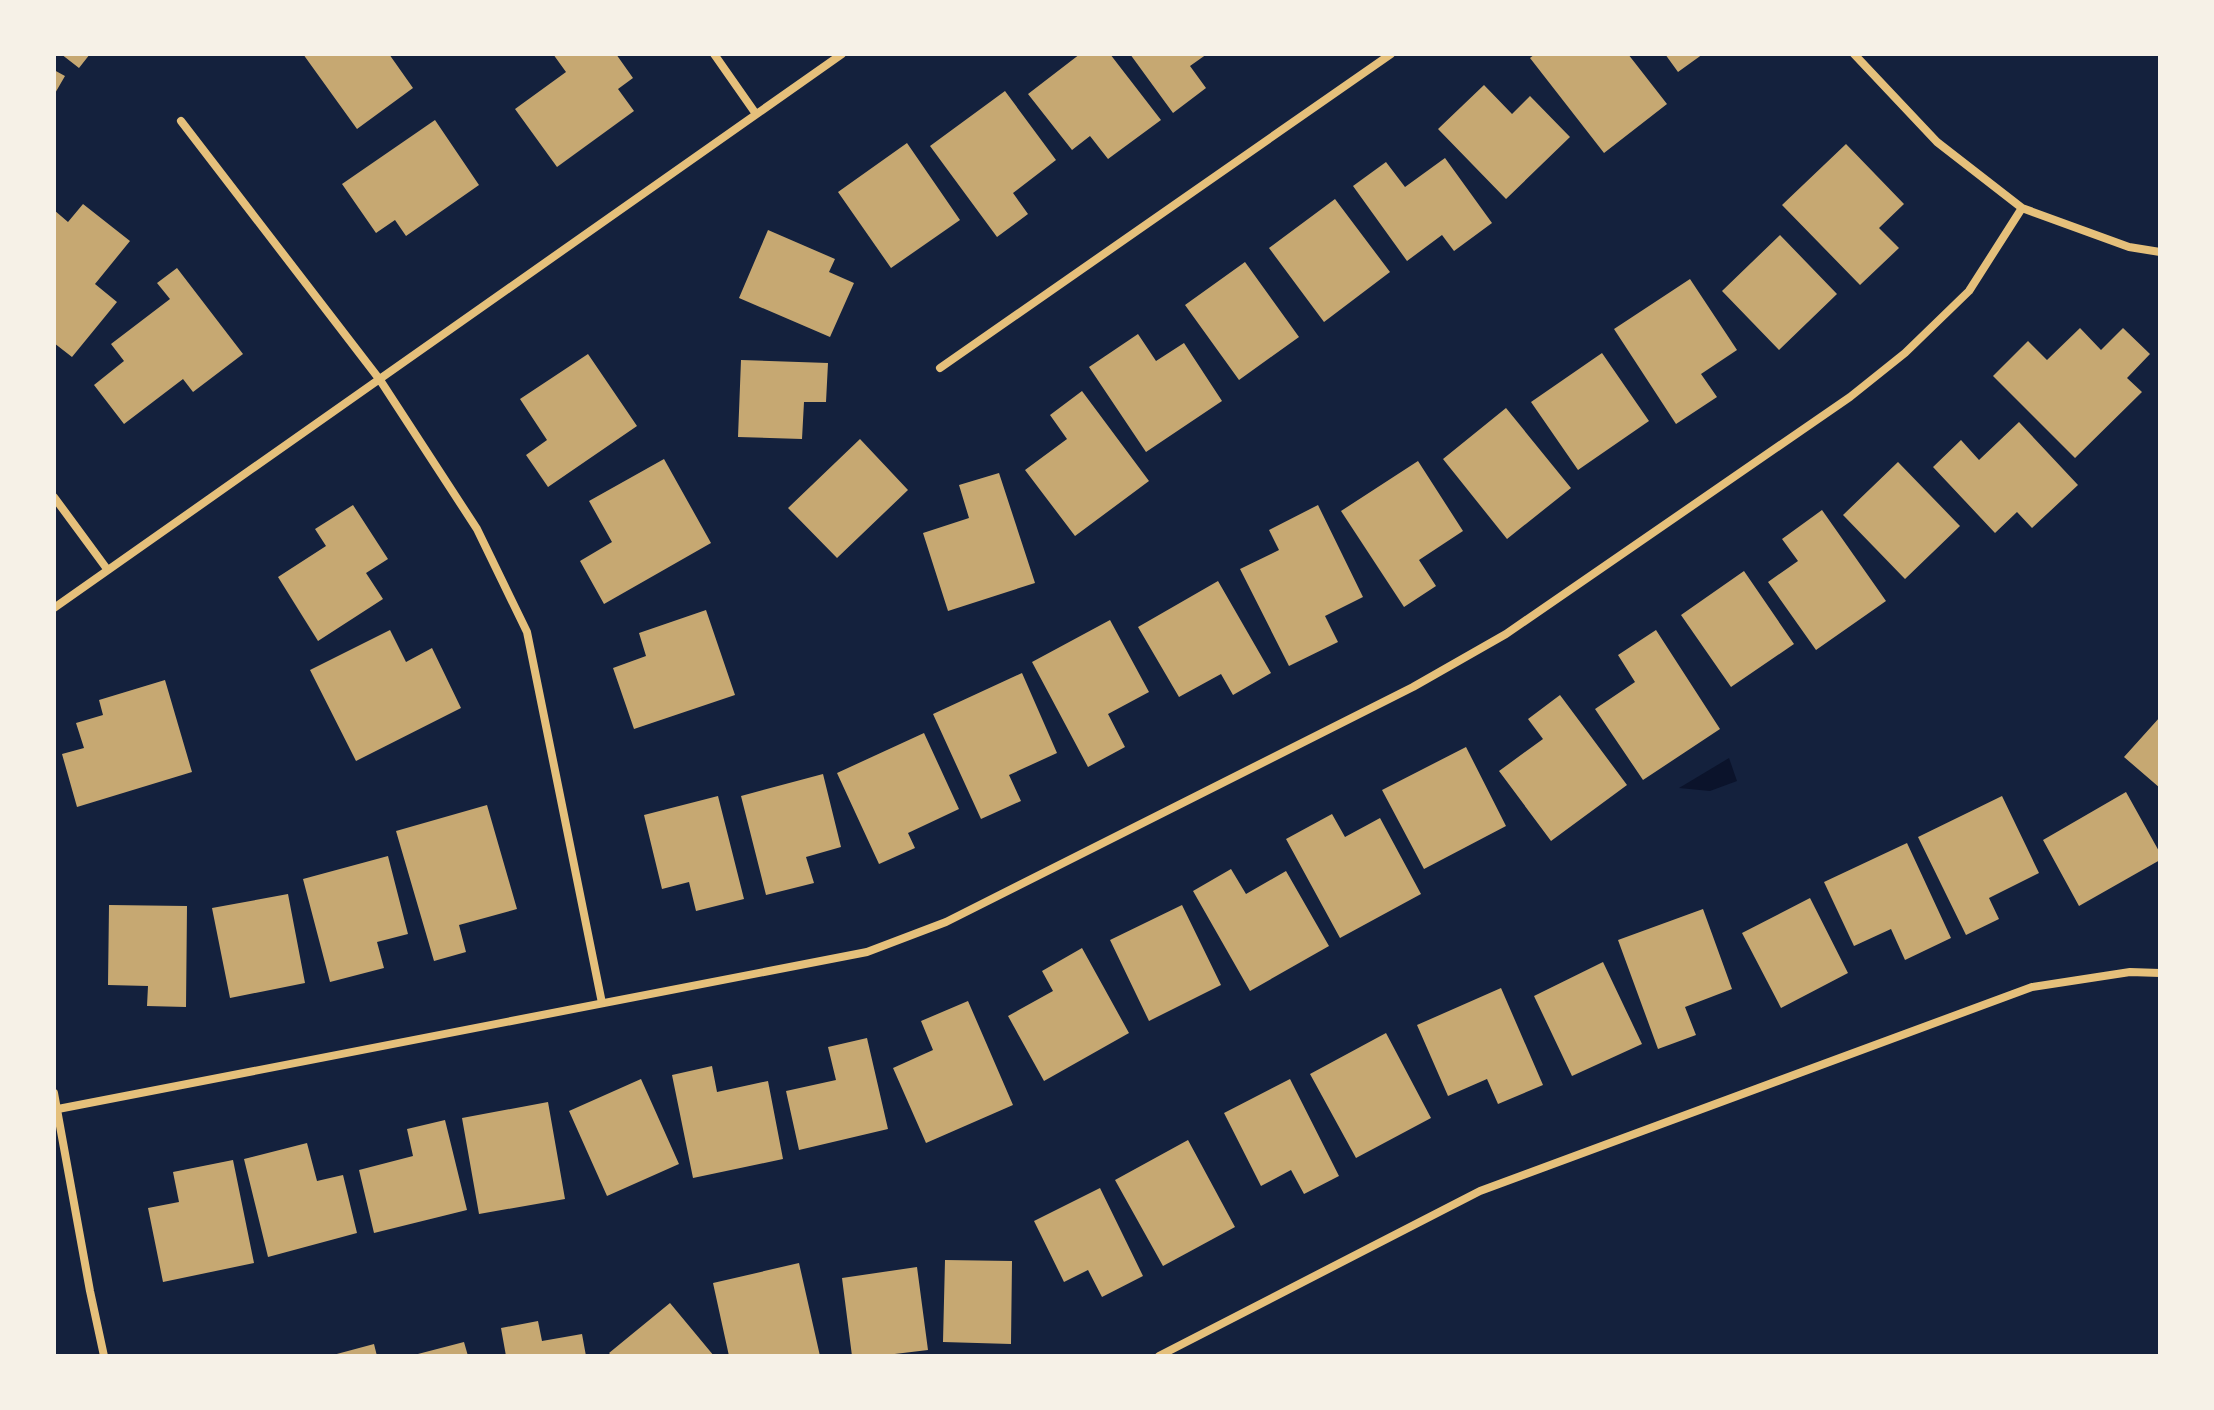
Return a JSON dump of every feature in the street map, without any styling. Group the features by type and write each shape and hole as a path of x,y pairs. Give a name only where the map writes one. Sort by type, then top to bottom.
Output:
{"street":[{"path":"714,54 756,114"},
{"path":"54,608 842,54"},
{"path":"940,368 1391,54"},
{"path":"1854,54 1937,142 2022,208 2129,247 2160,252"},
{"path":"181,121 380,380 477,529 527,632 602,1003"},
{"path":"58,1109 867,952 946,922 1426,679 1506,634 1850,397 1894,362 1969,291 2022,208"},
{"path":"54,497 107,569"},
{"path":"1159,1356 1480,1191 2032,987 2130,972 2160,973"},
{"path":"54,1093 104,1356"}],"water":[{"path":"1729,758 1737,781 1710,791 1679,788"}],"building":[{"path":"61,54 90,54 79,68"},
{"path":"303,54 389,54 413,88 357,129"},
{"path":"553,54 616,54 633,78 618,89 634,111 557,167 515,109 566,72"},
{"path":"1080,54 1110,54 1161,120 1108,159 1090,136 1072,150 1028,94"},
{"path":"1130,54 1207,54 1190,66 1206,88 1173,113"},
{"path":"1535,54 1628,54 1667,104 1604,153 1530,58"},
{"path":"1665,54 1703,54 1678,72"},
{"path":"54,70 65,76 54,95"},
{"path":"1484,85 1512,114 1530,96 1570,137 1506,199 1438,129"},
{"path":"1005,91 1056,160 1013,193 1028,214 997,237 930,146"},
{"path":"435,120 479,185 406,236 395,220 376,233 342,184"},
{"path":"907,143 960,220 891,268 838,192"},
{"path":"1846,144 1904,204 1879,228 1899,248 1860,285 1782,205"},
{"path":"1445,158 1492,223 1454,251 1442,235 1407,261 1353,186 1386,162 1405,187"},
{"path":"1335,199 1390,272 1324,322 1269,248"},
{"path":"83,204 130,241 95,284 117,302 72,357 54,343 54,210 68,222"},
{"path":"768,230 835,259 829,272 854,283 830,337 739,298"},
{"path":"1780,235 1837,294 1779,350 1722,291"},
{"path":"1245,262 1299,337 1239,380 1185,305"},
{"path":"177,268 243,354 193,392 183,379 124,424 94,385 124,361 111,344 170,299 157,283"},
{"path":"1690,279 1737,350 1701,374 1717,397 1676,424 1614,329"},
{"path":"2080,328 2101,350 2123,328 2150,354 2127,378 2142,392 2075,458 1993,376 2028,341 2047,360"},
{"path":"1138,334 1156,361 1184,343 1222,401 1146,452 1089,367"},
{"path":"1602,353 1649,421 1578,470 1531,402"},
{"path":"588,354 637,426 548,487 526,455 547,440 520,399"},
{"path":"741,360 828,363 826,402 804,402 802,439 738,437"},
{"path":"1082,391 1149,481 1075,536 1025,470 1067,439 1050,415"},
{"path":"1506,408 1571,488 1507,539 1443,459"},
{"path":"2019,422 2078,485 2032,528 2017,512 1995,533 1933,467 1961,440 1979,460"},
{"path":"860,439 908,490 837,558 788,508"},
{"path":"664,459 711,543 604,604 580,561 612,542 589,501"},
{"path":"1418,461 1463,531 1419,560 1436,586 1404,607 1341,511"},
{"path":"1898,462 1960,526 1905,579 1843,515"},
{"path":"999,473 1035,583 948,611 923,533 969,518 959,485"},
{"path":"353,505 388,559 366,573 383,599 318,641 278,577 326,546 315,529"},
{"path":"1318,505 1363,597 1325,616 1338,642 1289,666 1240,569 1279,550 1269,530"},
{"path":"1822,510 1886,601 1816,650 1768,582 1798,561 1782,539"},
{"path":"1744,571 1794,644 1731,687 1681,615"},
{"path":"1218,581 1271,673 1233,695 1221,674 1179,697 1138,627"},
{"path":"706,610 735,695 634,729 613,668 646,656 639,633"},
{"path":"1110,620 1149,692 1108,714 1125,747 1088,767 1032,662"},
{"path":"390,630 406,662 432,648 461,708 356,761 310,670"},
{"path":"1656,630 1720,729 1643,780 1595,709 1635,682 1618,655"},
{"path":"1022,673 1057,753 1009,775 1021,801 981,819 933,714"},
{"path":"165,680 192,772 77,807 62,754 84,748 76,723 103,715 99,700"},
{"path":"1560,695 1627,785 1551,841 1499,771 1543,739 1528,719"},
{"path":"2160,717 2160,788 2124,757"},
{"path":"924,733 959,809 908,833 915,848 879,864 837,773"},
{"path":"1466,747 1506,826 1424,869 1382,790"},
{"path":"823,774 841,847 806,857 814,883 766,895 741,796"},
{"path":"2126,792 2160,853 2160,860 2079,906 2043,840"},
{"path":"718,796 744,899 696,911 689,882 662,889 644,815"},
{"path":"2002,796 2039,873 1989,898 1999,919 1966,935 1918,837"},
{"path":"487,805 517,909 459,925 466,952 434,961 396,831"},
{"path":"1332,814 1345,837 1380,818 1421,894 1340,938 1286,839"},
{"path":"1907,843 1951,938 1905,960 1891,929 1854,946 1824,882"},
{"path":"388,856 408,934 377,942 384,968 330,982 303,879"},
{"path":"1231,869 1246,894 1286,871 1329,946 1250,991 1193,891"},
{"path":"288,894 305,983 230,998 212,908"},
{"path":"1810,898 1848,973 1781,1008 1742,933"},
{"path":"109,905 187,906 186,1007 147,1006 148,986 108,985"},
{"path":"1182,905 1221,985 1149,1021 1110,940"},
{"path":"1703,909 1732,989 1685,1007 1696,1035 1658,1049 1618,940"},
{"path":"1082,948 1129,1033 1044,1081 1008,1016 1053,991 1042,971"},
{"path":"1603,962 1642,1044 1572,1076 1534,996"},
{"path":"1501,988 1543,1085 1498,1104 1487,1079 1448,1096 1417,1025"},
{"path":"968,1001 1013,1105 926,1143 893,1068 933,1050 921,1021"},
{"path":"1386,1033 1431,1118 1356,1158 1310,1074"},
{"path":"867,1038 888,1129 799,1150 786,1091 836,1080 828,1047"},
{"path":"712,1066 717,1092 768,1081 783,1159 693,1178 672,1075"},
{"path":"641,1079 679,1164 607,1196 569,1111"},
{"path":"1290,1079 1339,1176 1304,1194 1291,1170 1261,1186 1224,1113"},
{"path":"548,1102 565,1199 479,1214 462,1118"},
{"path":"445,1120 467,1210 374,1233 359,1170 413,1156 407,1129"},
{"path":"1188,1140 1235,1227 1163,1266 1115,1180"},
{"path":"307,1143 317,1181 343,1175 357,1233 268,1257 244,1159"},
{"path":"233,1160 254,1263 163,1282 148,1208 179,1202 173,1172"},
{"path":"1100,1188 1143,1276 1102,1297 1088,1270 1064,1282 1034,1221"},
{"path":"945,1260 1012,1261 1011,1344 943,1342"},
{"path":"799,1263 820,1356 729,1356 713,1283"},
{"path":"917,1267 928,1350 852,1356 842,1278"},
{"path":"670,1303 714,1356 612,1356 609,1353"},
{"path":"538,1321 542,1341 582,1334 586,1356 506,1356 501,1328"},
{"path":"464,1342 468,1356 414,1356 414,1355"},
{"path":"374,1344 377,1356 333,1356 333,1355"}]}
